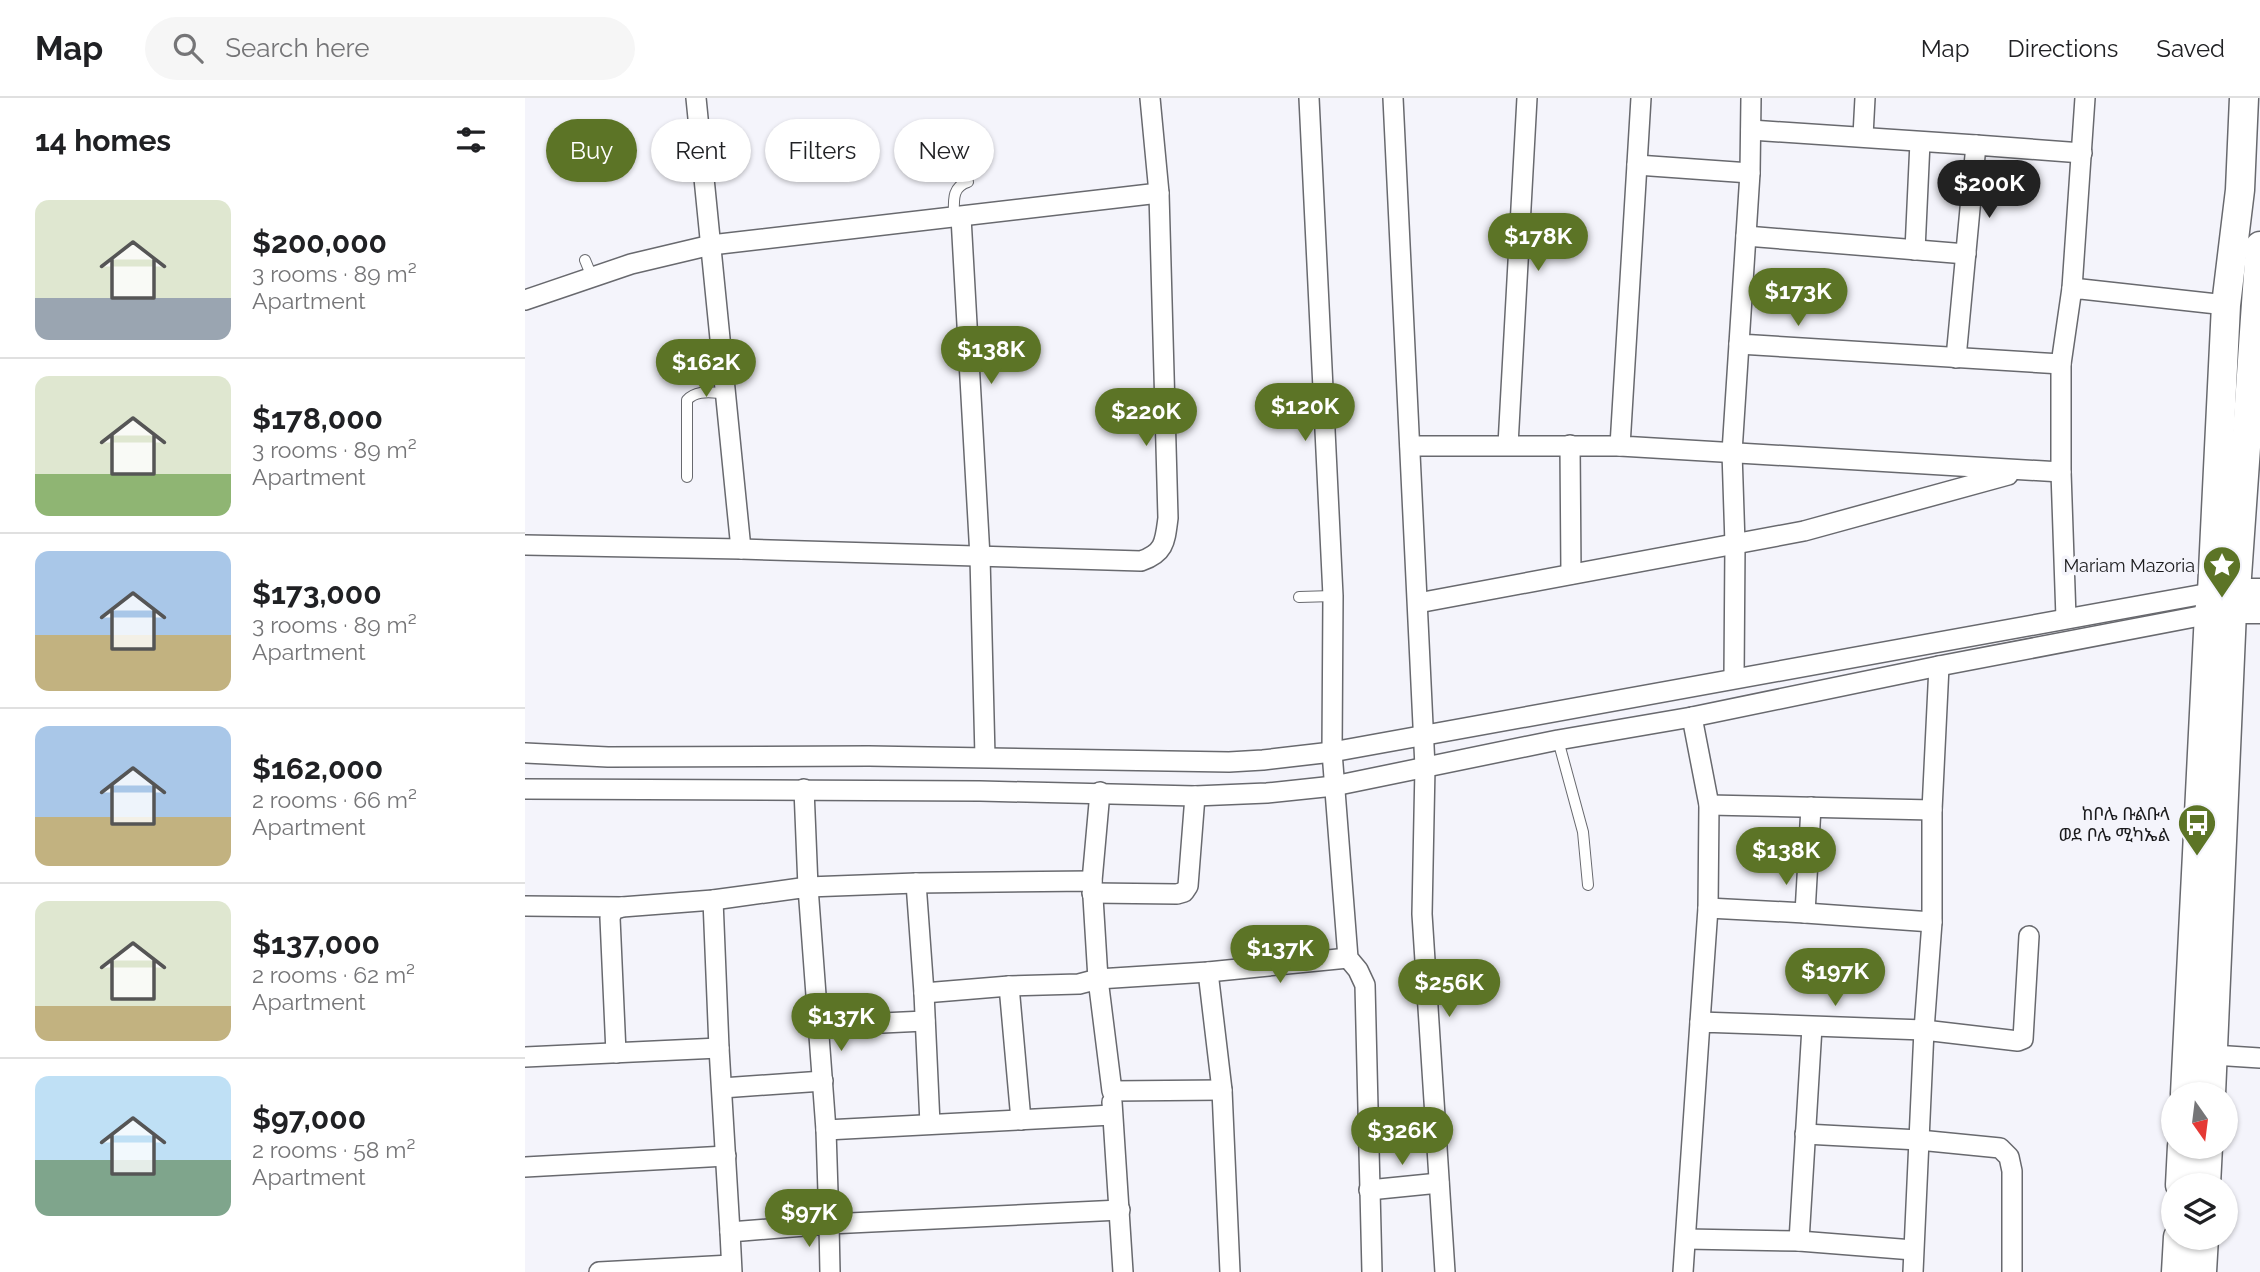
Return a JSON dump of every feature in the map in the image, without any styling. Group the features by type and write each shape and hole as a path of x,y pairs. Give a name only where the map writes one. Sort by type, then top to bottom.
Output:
{"main road":[{"path":"2212,1082 2235,601 2227,304 2240,190 2244,98"},
{"path":"2186,1082 2235,601 2260,246"},
{"path":"2176,1272 2177,1250"},
{"path":"2202,1272 2203,1250"}],"street":[{"path":"696,98 741,549"},
{"path":"525,545 1141,561 1156,556 1165,540 1168,518 1159,193 1150,98"},
{"path":"1309,98 1333,596 1332,752 1348,958 1365,985 1372,1272"},
{"path":"1393,98 1425,767 1422,914 1445,1272"},
{"path":"1508,445 1527,98"},
{"path":"1620,446 1641,98"},
{"path":"1734,678 1735,544 1731,452 1750,173 1751,98"},
{"path":"1863,136 1865,98"},
{"path":"2066,618 2061,472 2061,364 2072,288 2085,98"},
{"path":"1751,130 2082,153"},
{"path":"1915,250 1920,142"},
{"path":"1956,358 1976,145"},
{"path":"1637,165 1750,173"},
{"path":"525,300 588,268 631,264 711,245 1159,193"},
{"path":"958,217 977,379 985,757"},
{"path":"1746,236 1966,254"},
{"path":"2072,288 2227,304"},
{"path":"1739,344 2061,364"},
{"path":"1570,445 1571,574"},
{"path":"1410,446 1620,446 2061,472"},
{"path":"1418,603 1804,531 2023,471"},
{"path":"525,753 608,757 985,757 1229,762 1263,760 1332,752 1423,736 2066,618 2235,601"},
{"path":"525,789 1100,792 1195,796 1267,793 1334,786 1557,740 1692,717 2235,601"},
{"path":"1913,1272 1931,922 1932,810 1939,666"},
{"path":"1683,1272 1708,908 1709,805 1692,717"},
{"path":"804,789 808,887 826,1130 830,1272"},
{"path":"1100,792 1092,887 1098,979 1112,1091 1123,1272"},
{"path":"525,906 622,907 713,900 808,887 916,883 1092,887 1177,894 1184,892 1188,886 1195,796"},
{"path":"1709,805 1932,810"},
{"path":"1805,913 1811,807"},
{"path":"916,883 930,1124"},
{"path":"599,1272 731,1268 713,900"},
{"path":"616,1053 610,918 613,910 622,907"},
{"path":"1708,908 1931,922"},
{"path":"1700,1022 1924,1030 2018,1041 2023,1039 2029,936"},
{"path":"923,993 1079,984 1098,979 1208,972 1348,958"},
{"path":"1208,972 1222,1090 1230,1272"},
{"path":"1009,986 1021,1120"},
{"path":"818,1026 925,1021"},
{"path":"1799,1241 1812,1027"},
{"path":"525,1057 719,1048"},
{"path":"2213,1055 2260,1058"},
{"path":"722,1088 823,1081"},
{"path":"1112,1091 1222,1090"},
{"path":"826,1130 1112,1115"},
{"path":"1805,1134 1919,1140 2000,1148 2009,1157 2012,1171 2012,1272"},
{"path":"525,1167 726,1156"},
{"path":"1369,1190 1439,1183"},
{"path":"730,1232 829,1224 1120,1210"},
{"path":"1686,1239 1799,1241 1913,1250"}],"lane":[{"path":"958,217 955,191 966,182"},
{"path":"687,477 687,400 699,392 726,393"},
{"path":"1299,597 1333,596"},
{"path":"1557,740 1583,832 1588,885"}],"place":[{"name":"Mariam Mazoria","path":"2222,599"},
{"name":"ከቦሌ ቡልቡላ ወደ ቦሌ ሚካኤል","path":"2197,857"}]}
